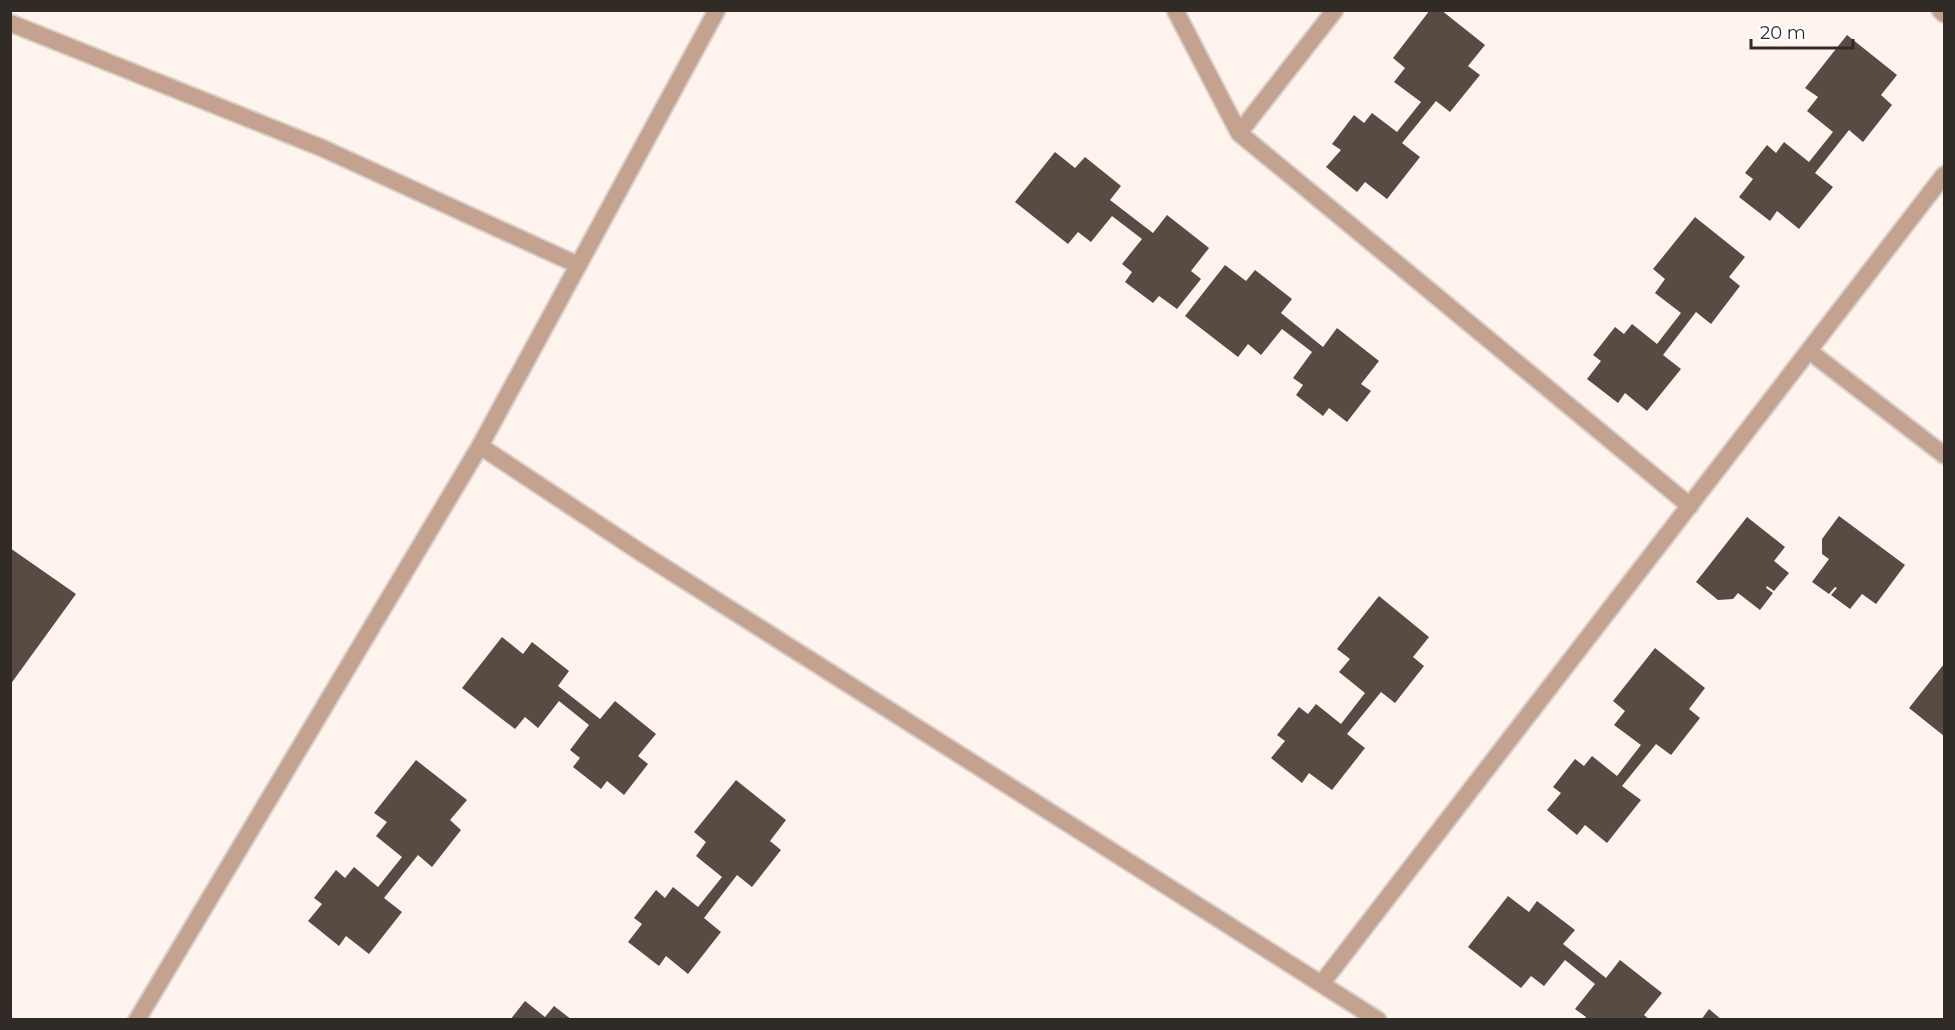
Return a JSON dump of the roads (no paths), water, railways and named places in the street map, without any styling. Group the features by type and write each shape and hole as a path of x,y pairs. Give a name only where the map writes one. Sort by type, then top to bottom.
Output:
{"street":[{"path":"137,1020 480,446 717,10"},
{"path":"1175,10 1239,133 1690,506"},
{"path":"1239,133 1335,10"},
{"path":"1940,10 1944,14"},
{"path":"10,23 322,148 578,265"},
{"path":"1322,983 1944,175"},
{"path":"1809,351 1944,455"},
{"path":"480,446 640,552 1378,1020"}]}
